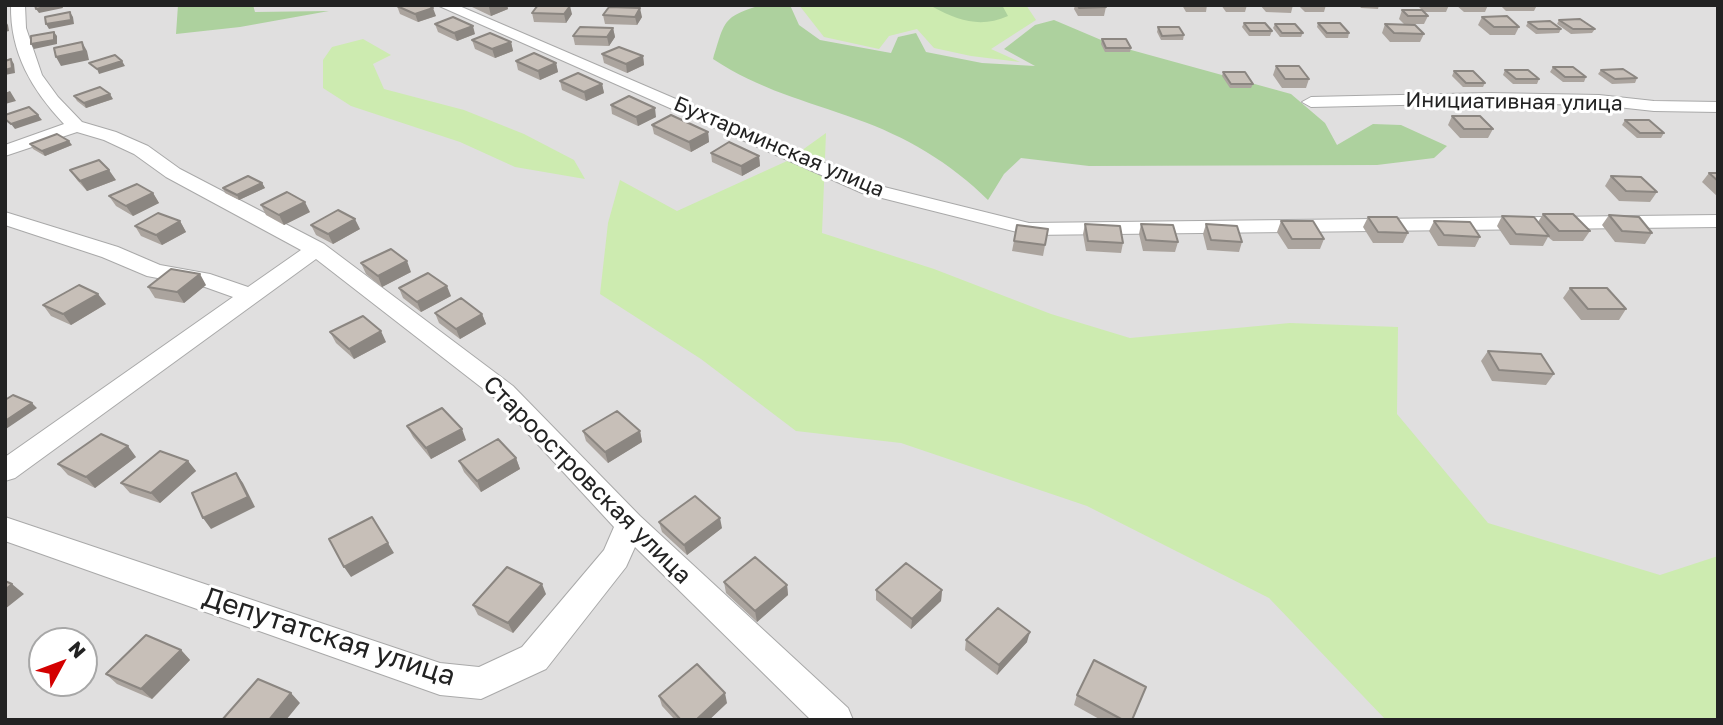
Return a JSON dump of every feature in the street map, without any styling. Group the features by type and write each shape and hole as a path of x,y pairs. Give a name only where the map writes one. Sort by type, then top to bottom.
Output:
{"street":[{"path":"5,151 76,126 52,101 34,75 18,28 18,5"},
{"name":"Бухтарминская улица","path":"444,5 869,189 1029,229 1718,221"},
{"name":"Инициативная улица","path":"1311,102 1489,98 1599,100 1654,106 1718,107"},
{"name":"Староостровская улица","path":"76,126 110,135 141,150 173,173 316,249 504,393 630,524 836,720"},
{"path":"5,218 110,252 155,271 210,281 251,296"},
{"path":"5,471 316,249"},
{"name":"Депутатская улица","path":"5,529 440,679 481,683 534,658 615,558 630,524"}],"shaded area":[{"path":"5,5 1718,5 1718,720 5,720"}],"green space":[{"path":"178,5 253,5 255,12 329,11 240,27 176,34"},
{"path":"761,5 790,5 799,25 820,40 891,53 898,37 916,33 926,52 982,63 1035,66 1004,49 1035,25 1054,20 1113,45 1291,94 1325,123 1337,145 1373,124 1401,125 1447,146 1434,158 1377,165 1089,166 1021,158 1004,174 988,200 959,174 910,142 874,126 765,87 713,59 727,22 739,13"},
{"path":"799,5 1026,5 1036,20 991,49 1020,62 934,48 917,29 889,36 879,49 824,37"},
{"path":"1002,5 1008,16 989,22 970,21 943,12 933,7"},
{"path":"363,39 391,55 373,64 384,89 464,110 524,134 574,160 585,179 515,167 460,142 351,106 323,88 323,60 332,47"},
{"path":"826,133 822,233 934,269 1051,314 1130,338 1290,323 1398,327 1397,414 1488,523 1660,575 1718,556 1718,720 1386,720 1269,598 1087,506 901,443 796,431 701,359 600,294 608,223 620,180 677,211 787,161"}],"building":[{"path":"35,5 54,5 36,9"},
{"path":"428,5 433,8 415,14 397,6"},
{"path":"538,5 570,6 564,14 532,13"},
{"path":"1078,5 1105,5 1106,7 1079,8"},
{"path":"609,7 640,8 635,17 603,15"},
{"path":"1402,10 1422,10 1428,16 1408,16"},
{"path":"70,12 71,20 46,24 45,17"},
{"path":"1507,16 1519,27 1494,27 1482,17"},
{"path":"453,17 473,26 454,33 435,24"},
{"path":"1580,19 1595,29 1573,29 1559,20"},
{"path":"1550,21 1561,29 1538,29 1528,22"},
{"path":"1244,23 1265,23 1272,31 1250,31"},
{"path":"1318,23 1340,23 1349,33 1327,33"},
{"path":"1275,24 1295,24 1303,33 1282,33"},
{"path":"1385,24 1415,25 1424,34 1394,33"},
{"path":"580,27 613,28 607,37 573,36"},
{"path":"1158,27 1179,27 1184,35 1162,36"},
{"path":"54,32 54,40 31,44 31,36"},
{"path":"490,33 511,42 492,49 472,40"},
{"path":"1102,39 1126,39 1131,48 1106,48"},
{"path":"82,42 84,51 56,57 54,48"},
{"path":"619,47 643,56 626,64 602,54"},
{"path":"534,53 556,63 538,71 516,61"},
{"path":"115,55 122,61 97,69 89,63"},
{"path":"11,59 12,68 5,70 5,61"},
{"path":"1276,66 1299,66 1309,79 1285,79"},
{"path":"1553,67 1573,67 1586,77 1565,77"},
{"path":"1623,69 1637,78 1615,79 1601,70"},
{"path":"1505,70 1528,70 1539,79 1516,79"},
{"path":"1454,71 1473,71 1485,83 1466,83"},
{"path":"1223,72 1245,72 1253,84 1231,84"},
{"path":"578,73 602,84 584,92 560,81"},
{"path":"100,87 110,94 84,103 74,96"},
{"path":"629,96 655,108 636,117 611,105"},
{"path":"29,107 38,115 11,124 5,119 5,115"},
{"path":"671,115 708,132 689,142 652,125"},
{"path":"1452,116 1480,116 1493,129 1464,129"},
{"path":"1625,120 1649,120 1664,133 1640,133"},
{"path":"57,134 69,141 42,151 30,144"},
{"path":"729,142 759,156 741,166 711,153"},
{"path":"99,160 109,170 80,181 70,170"},
{"path":"1709,173 1718,173 1718,181"},
{"path":"248,176 262,183 237,195 223,188"},
{"path":"1611,176 1641,177 1657,192 1626,191"},
{"path":"137,184 153,193 126,206 109,196"},
{"path":"287,192 305,202 279,215 261,205"},
{"path":"338,210 355,219 328,234 311,225"},
{"path":"158,213 180,221 156,235 135,226"},
{"path":"1543,214 1573,214 1590,231 1559,231"},
{"path":"1609,215 1639,217 1652,233 1622,231"},
{"path":"1502,216 1534,217 1549,236 1516,234"},
{"path":"1368,217 1397,217 1408,233 1378,232"},
{"path":"1281,221 1313,221 1324,239 1292,239"},
{"path":"1434,221 1470,222 1480,237 1444,235"},
{"path":"1085,224 1120,226 1123,243 1088,241"},
{"path":"1141,224 1173,225 1178,242 1146,240"},
{"path":"1206,224 1237,226 1242,242 1211,240"},
{"path":"1017,225 1048,229 1045,245 1014,241"},
{"path":"391,249 407,261 378,276 361,263"},
{"path":"171,269 200,274 177,292 148,287"},
{"path":"428,273 447,286 417,302 399,288"},
{"path":"79,285 98,294 63,314 43,305"},
{"path":"1570,288 1607,288 1626,309 1588,309"},
{"path":"461,298 482,314 456,329 435,313"},
{"path":"363,316 381,331 349,349 330,332"},
{"path":"1488,351 1541,354 1554,374 1499,370"},
{"path":"13,395 32,403 5,421 5,400"},
{"path":"442,408 462,429 426,448 407,426"},
{"path":"617,411 640,431 605,452 583,431"},
{"path":"101,434 128,446 86,477 58,464"},
{"path":"498,439 516,458 477,481 459,461"},
{"path":"160,451 188,461 151,493 121,483"},
{"path":"236,473 248,497 203,518 192,493"},
{"path":"695,496 720,518 684,545 659,522"},
{"path":"372,517 388,543 344,567 329,539"},
{"path":"755,557 787,585 755,611 724,582"},
{"path":"906,563 942,590 912,619 876,590"},
{"path":"507,567 542,584 508,623 473,605"},
{"path":"5,581 12,584 5,590"},
{"path":"998,608 1030,632 999,665 966,640"},
{"path":"146,635 181,650 141,689 106,674"},
{"path":"1094,660 1146,687 1132,720 1123,720 1077,695"},
{"path":"697,664 725,693 696,720 681,720 659,696"},
{"path":"258,679 291,693 269,720 222,720"}]}
